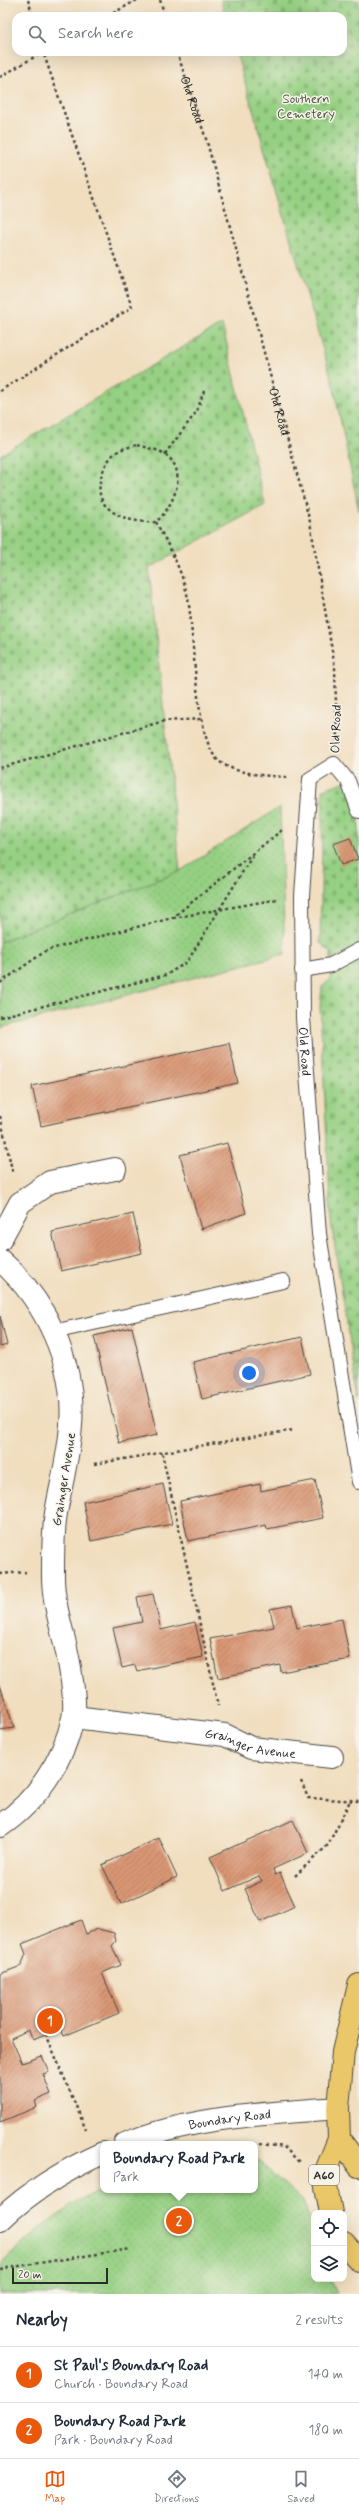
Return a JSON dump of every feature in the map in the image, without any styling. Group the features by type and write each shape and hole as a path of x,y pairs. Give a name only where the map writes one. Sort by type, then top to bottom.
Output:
{"main road":[{"name":"A60","path":"330,2210 324,2176 339,2139 338,2108 343,2052 359,1985"},
{"name":"A60","path":"339,2139 359,2166"},
{"path":"347,2246 359,2260"}],"street":[{"path":"0,1240 20,1203 50,1182 115,1169"},
{"name":"Grainger Avenue","path":"0,1260 19,1276 53,1332 66,1367 72,1424 56,1515 53,1573 57,1609 71,1675 74,1717 60,1757 38,1790 10,1819 0,1826"},
{"name":"Grainger Avenue","path":"74,1717 225,1735 252,1748 332,1757"},
{"name":"Boundary Road","path":"135,2141 190,2124 247,2116 338,2108"},
{"path":"2,2215 43,2184 100,2155"}],"lane":[{"name":"Old Road","path":"334,764 310,779 302,896 303,1018 319,1234 359,1482"},
{"path":"334,764 348,781 359,811"},
{"path":"302,970 331,965 359,950"},
{"path":"53,1332 283,1281"}],"path":[{"path":"28,0 32,12"},
{"path":"115,12 137,0"},
{"path":"160,0 164,12"},
{"path":"0,77 36,56"},
{"path":"0,391 132,307 44,56"},
{"name":"Old Road","path":"178,56 206,142 310,522 335,668 338,736 334,764"},
{"path":"165,454 197,411 205,388"},
{"path":"137,445 165,454 174,463 178,475 170,507 156,522 133,521 106,507 101,497 100,481 112,456 124,448 137,445"},
{"path":"156,522 173,555 187,594 202,719 207,741 218,761 232,769 310,779"},
{"path":"0,768 164,721 202,719"},
{"path":"172,918 254,854 308,807"},
{"path":"0,1017 166,975 187,962 254,854"},
{"path":"0,984 46,950 172,918 302,896"},
{"path":"0,1116 20,1203"},
{"path":"65,1469 293,1430"},
{"path":"162,1453 225,1735"},
{"path":"287,1752 287,1769 299,1775 308,1798 351,1799 359,1801"},
{"path":"295,1876 328,1845 351,1799"},
{"path":"46,2034 100,2155"},
{"path":"0,2269 130,2249"}],"green space":[{"name":"Southern Cemetery","path":"221,0 359,0 359,511 333,384 237,56 347,56 347,12 224,12"},
{"path":"222,324 265,505 149,568 180,871 0,942 0,455"},
{"path":"359,777 359,1401 331,1221 320,1007 322,987 330,980 331,952 320,943 323,789"},
{"path":"280,807 285,954 0,1028 0,942 180,871"},
{"path":"258,2161 303,2201 311,2223 311,2282 332,2282 337,2294 0,2294 0,2265 48,2222 100,2189 100,2193 258,2193"}],"building":[{"path":"350,838 358,859 341,865 333,844"},
{"path":"229,1043 238,1083 41,1126 32,1086"},
{"path":"227,1143 246,1213 201,1229 180,1155"},
{"path":"133,1214 142,1253 61,1271 52,1232"},
{"path":"0,1316 7,1345 0,1347"},
{"path":"132,1327 157,1435 119,1443 94,1336"},
{"path":"302,1337 310,1374 202,1399 193,1362"},
{"path":"315,1480 323,1518 267,1529 266,1525 188,1541 180,1501 260,1484 261,1491"},
{"path":"163,1484 172,1524 91,1541 83,1502"},
{"path":"153,1594 161,1630 195,1622 203,1657 137,1671 135,1665 122,1668 113,1628 142,1622 137,1597"},
{"path":"292,1605 297,1628 342,1619 350,1659 281,1672 280,1665 218,1678 210,1639 274,1627 270,1609"},
{"path":"0,1685 14,1728 0,1730"},
{"path":"293,1820 308,1853 273,1869 275,1875 280,1873 295,1906 260,1922 245,1889 262,1881 259,1876 225,1891 210,1857"},
{"path":"159,1838 177,1877 121,1904 102,1865"},
{"path":"81,1920 86,1934 98,1929 114,1933 116,1941 112,1946 121,1965 102,1973 119,2013 64,2036 61,2029 33,2040 29,2030 11,2038 22,2063 42,2056 49,2072 43,2074 51,2094 35,2101 37,2107 0,2122 0,1974 21,1966 26,1954 22,1944"}],"place":[{"name":"St Paul's Boundary Road","path":"50,2021"},
{"name":"Boundary Road Park","path":"179,2221"}]}
